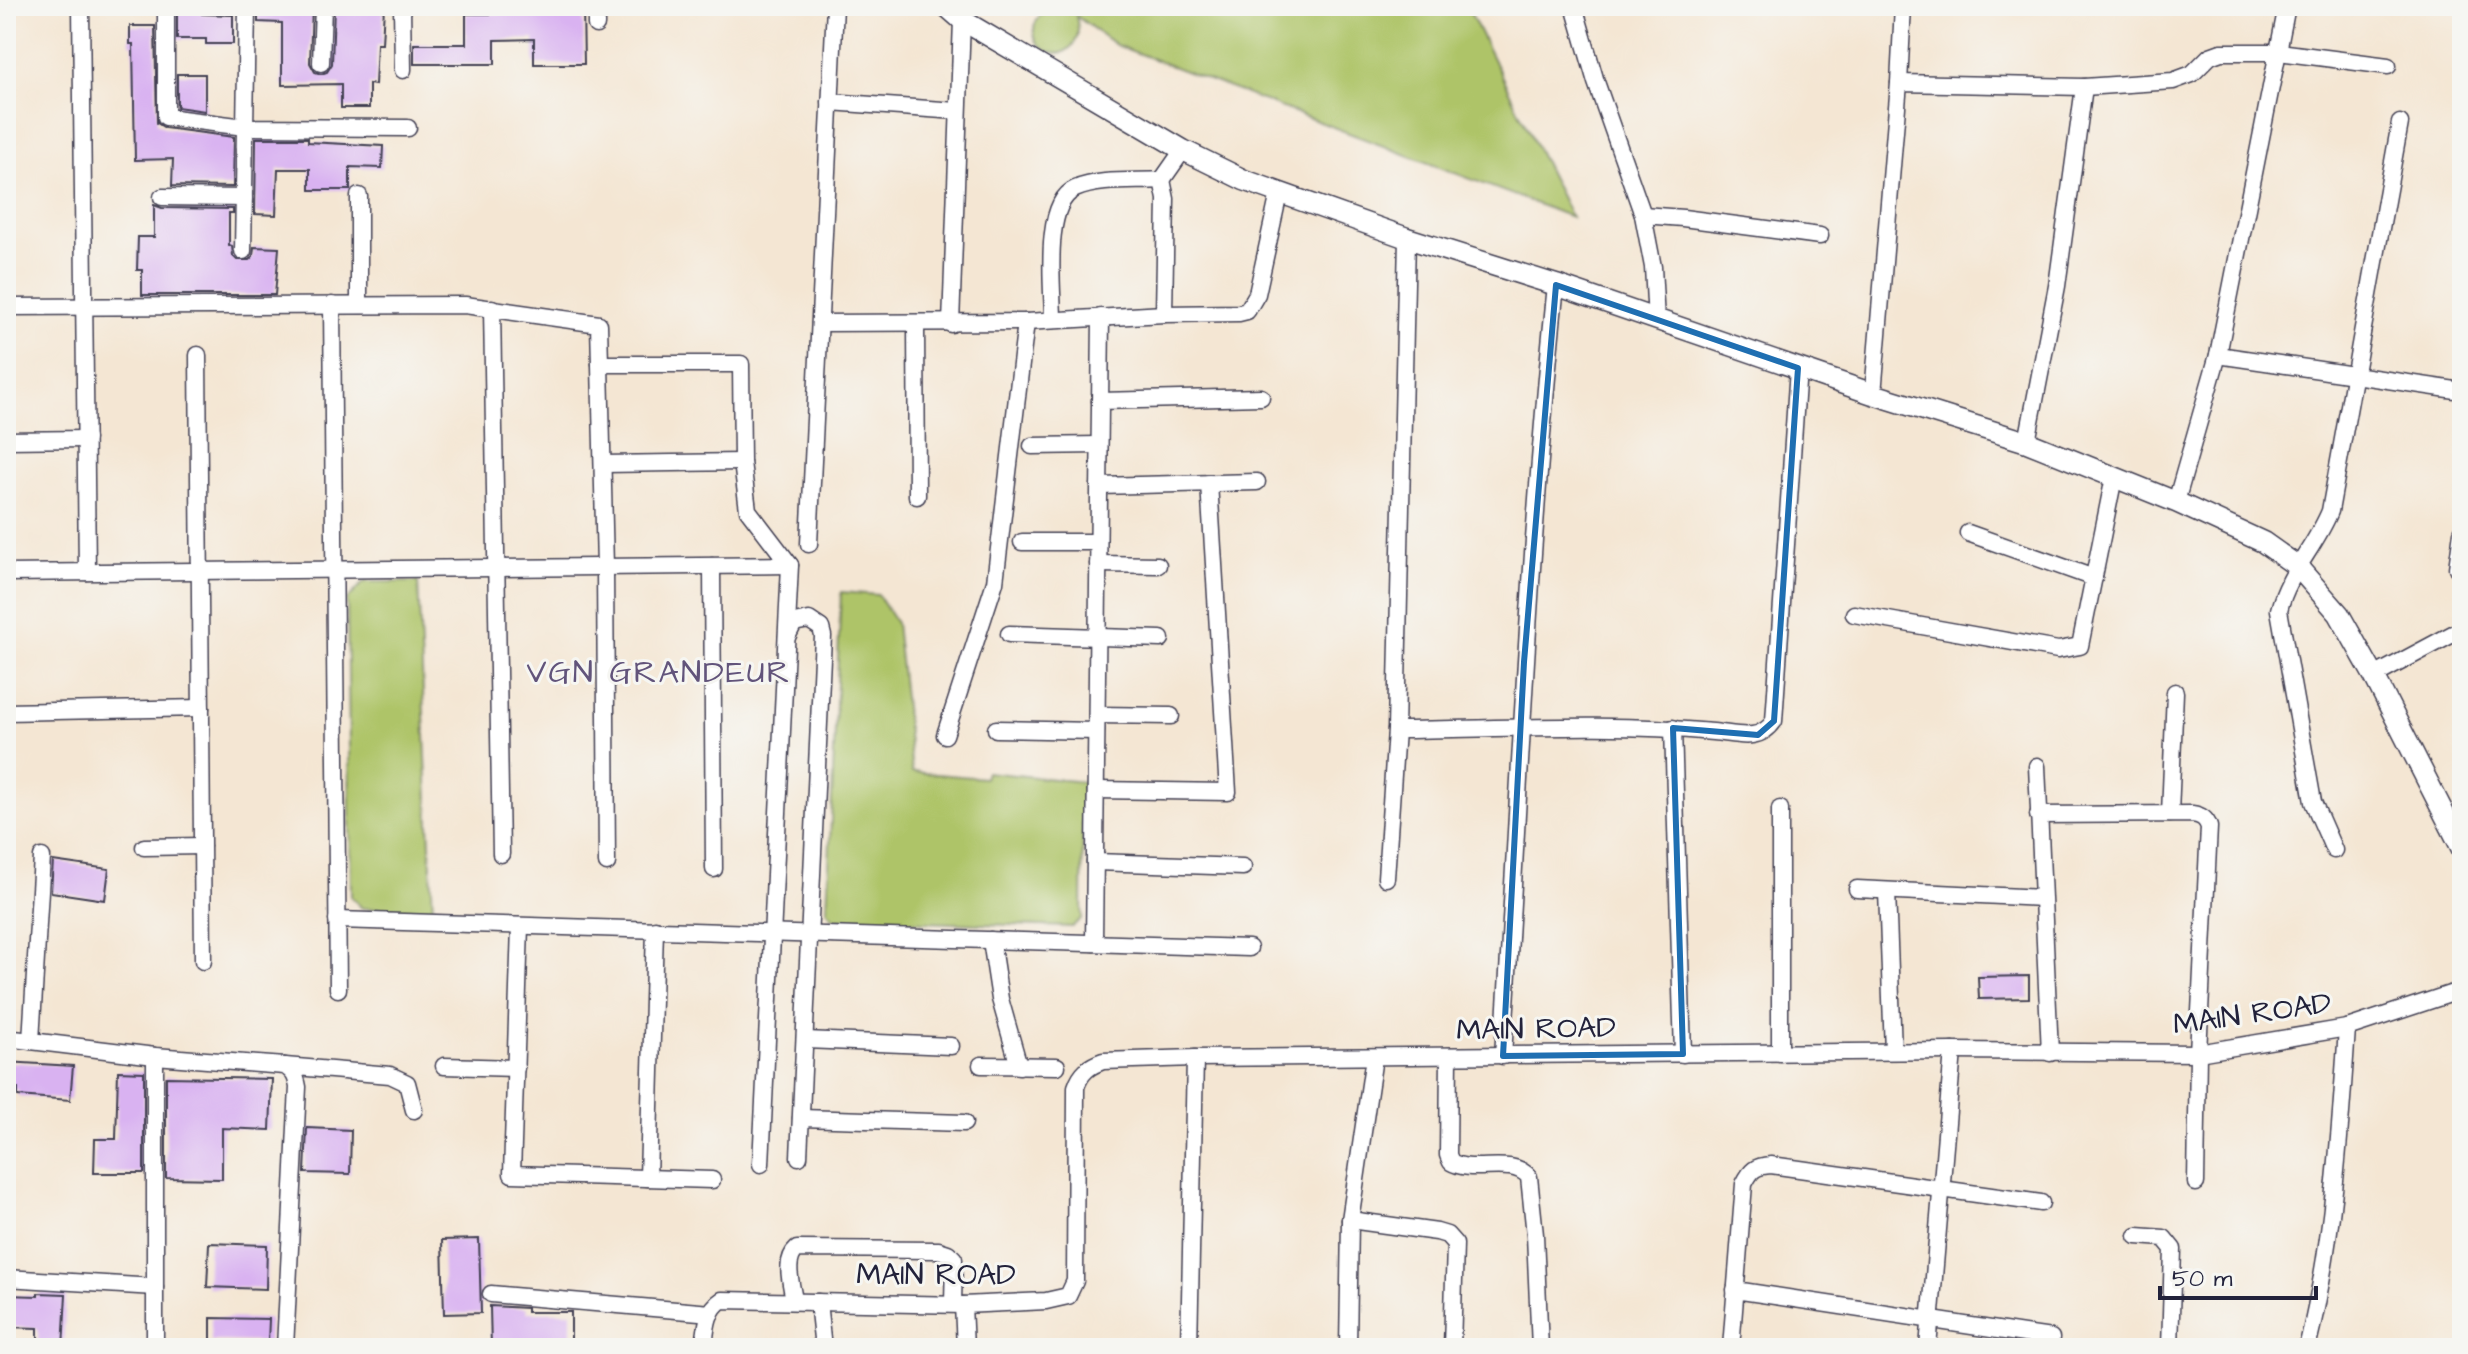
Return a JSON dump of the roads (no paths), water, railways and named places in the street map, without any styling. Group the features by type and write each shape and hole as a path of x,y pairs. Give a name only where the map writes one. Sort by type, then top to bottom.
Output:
{"street":[{"path":"81,6 87,572"},
{"path":"166,6 166,117 245,127 408,128"},
{"path":"243,251 247,6"},
{"path":"321,63 323,6"},
{"path":"402,6 403,70"},
{"path":"596,6 596,25"},
{"path":"809,544 835,6"},
{"path":"1574,6 1596,82 1643,215 1653,267 1656,321"},
{"path":"1873,394 1903,6"},
{"path":"2176,502 2218,355 2287,6"},
{"path":"951,324 957,111 954,13"},
{"path":"954,13 1183,150 1279,193 1873,394 2027,442 2176,502 2263,542 2297,566 2339,614 2462,849"},
{"path":"1899,83 2084,87 2185,78 2210,56 2221,52 2279,52 2388,66"},
{"path":"2027,442 2057,286 2084,87"},
{"path":"830,102 957,111"},
{"path":"2334,850 2313,802 2279,610 2282,596 2297,566 2325,524 2330,511 2400,123"},
{"path":"1164,314 1166,199 1162,180 1183,150"},
{"path":"1053,320 1053,221 1062,201 1073,190 1094,184 1162,180"},
{"path":"820,323 951,324 1239,313 1251,306 1257,294 1279,193"},
{"path":"359,196 359,305"},
{"path":"162,197 244,198"},
{"path":"1643,215 1820,236"},
{"path":"1386,878 1396,730 1407,238"},
{"path":"1503,1056 1523,727 1524,662 1538,468 1556,285"},
{"path":"332,305 338,989"},
{"path":"6,307 450,305 599,324 607,863"},
{"path":"492,308 501,854"},
{"path":"1094,943 1101,317"},
{"path":"945,735 995,582 1026,322"},
{"path":"916,324 917,496"},
{"path":"198,355 203,961"},
{"path":"2218,355 2462,391"},
{"path":"600,364 741,364 742,462 748,510 790,565 761,1164"},
{"path":"1396,730 1673,728 1758,735 1767,731 1774,721 1798,368"},
{"path":"1100,401 1261,397"},
{"path":"6,440 86,439"},
{"path":"1032,446 1099,445"},
{"path":"603,464 742,462"},
{"path":"1854,614 2068,650 2080,646 2114,477"},
{"path":"1099,486 1257,482"},
{"path":"1096,790 1228,792 1209,483"},
{"path":"2457,568 2462,532"},
{"path":"1968,533 2094,578"},
{"path":"1022,542 1098,542"},
{"path":"1098,564 1158,565"},
{"path":"6,573 790,565"},
{"path":"712,566 714,869"},
{"path":"787,643 794,623 809,620 821,628 823,647 799,1157"},
{"path":"2374,676 2462,629"},
{"path":"1009,634 1161,639"},
{"path":"2170,814 2175,692"},
{"path":"6,712 201,708"},
{"path":"996,729 1171,716"},
{"path":"1673,728 1683,1054"},
{"path":"2037,766 2050,1053"},
{"path":"1780,809 1780,1053"},
{"path":"2038,815 2200,815 2209,827 2198,1053 2196,1183"},
{"path":"144,847 202,846"},
{"path":"31,1041 42,857"},
{"path":"1095,862 1243,867"},
{"path":"1857,889 2042,898"},
{"path":"1887,891 1893,1051"},
{"path":"337,920 1249,948"},
{"path":"520,926 512,1174 712,1180"},
{"path":"648,1178 655,929"},
{"path":"991,940 1000,999 1019,1066"},
{"name":"MAIN ROAD","path":"711,1313 714,1305 722,1300 958,1305 1068,1296 1075,1281 1076,1087 1084,1071 1103,1061 1893,1051 2198,1053 2347,1028 2462,990"},
{"path":"2307,1348 2319,1301 2340,1144 2347,1028"},
{"path":"6,1038 155,1056 390,1075 407,1083 414,1110"},
{"path":"805,1040 951,1046"},
{"path":"1928,1348 1953,1051"},
{"path":"155,1056 155,1348"},
{"path":"1449,1056 1448,1155 1451,1162 1463,1168 1516,1168 1529,1177 1540,1348"},
{"path":"1348,1348 1350,1220 1374,1057"},
{"path":"1189,1348 1195,1058"},
{"path":"981,1065 1057,1066"},
{"path":"285,1066 296,1076 298,1087 285,1348"},
{"path":"444,1066 516,1068"},
{"path":"801,1118 964,1123"},
{"path":"1731,1348 1744,1184 1751,1171 1759,1166 1942,1187 2041,1203"},
{"path":"1350,1220 1437,1232 1452,1239 1455,1244 1452,1348"},
{"path":"2137,1236 2164,1238 2173,1249 2170,1348"},
{"path":"794,1301 789,1262 791,1254 797,1249 948,1253 954,1259 965,1348"},
{"path":"6,1278 155,1287"},
{"path":"1735,1290 2051,1338"},
{"path":"491,1294 711,1313 704,1348"},
{"path":"818,1302 823,1348"}],"district":[{"name":"VGN GRANDEUR","path":"659,671"}]}
